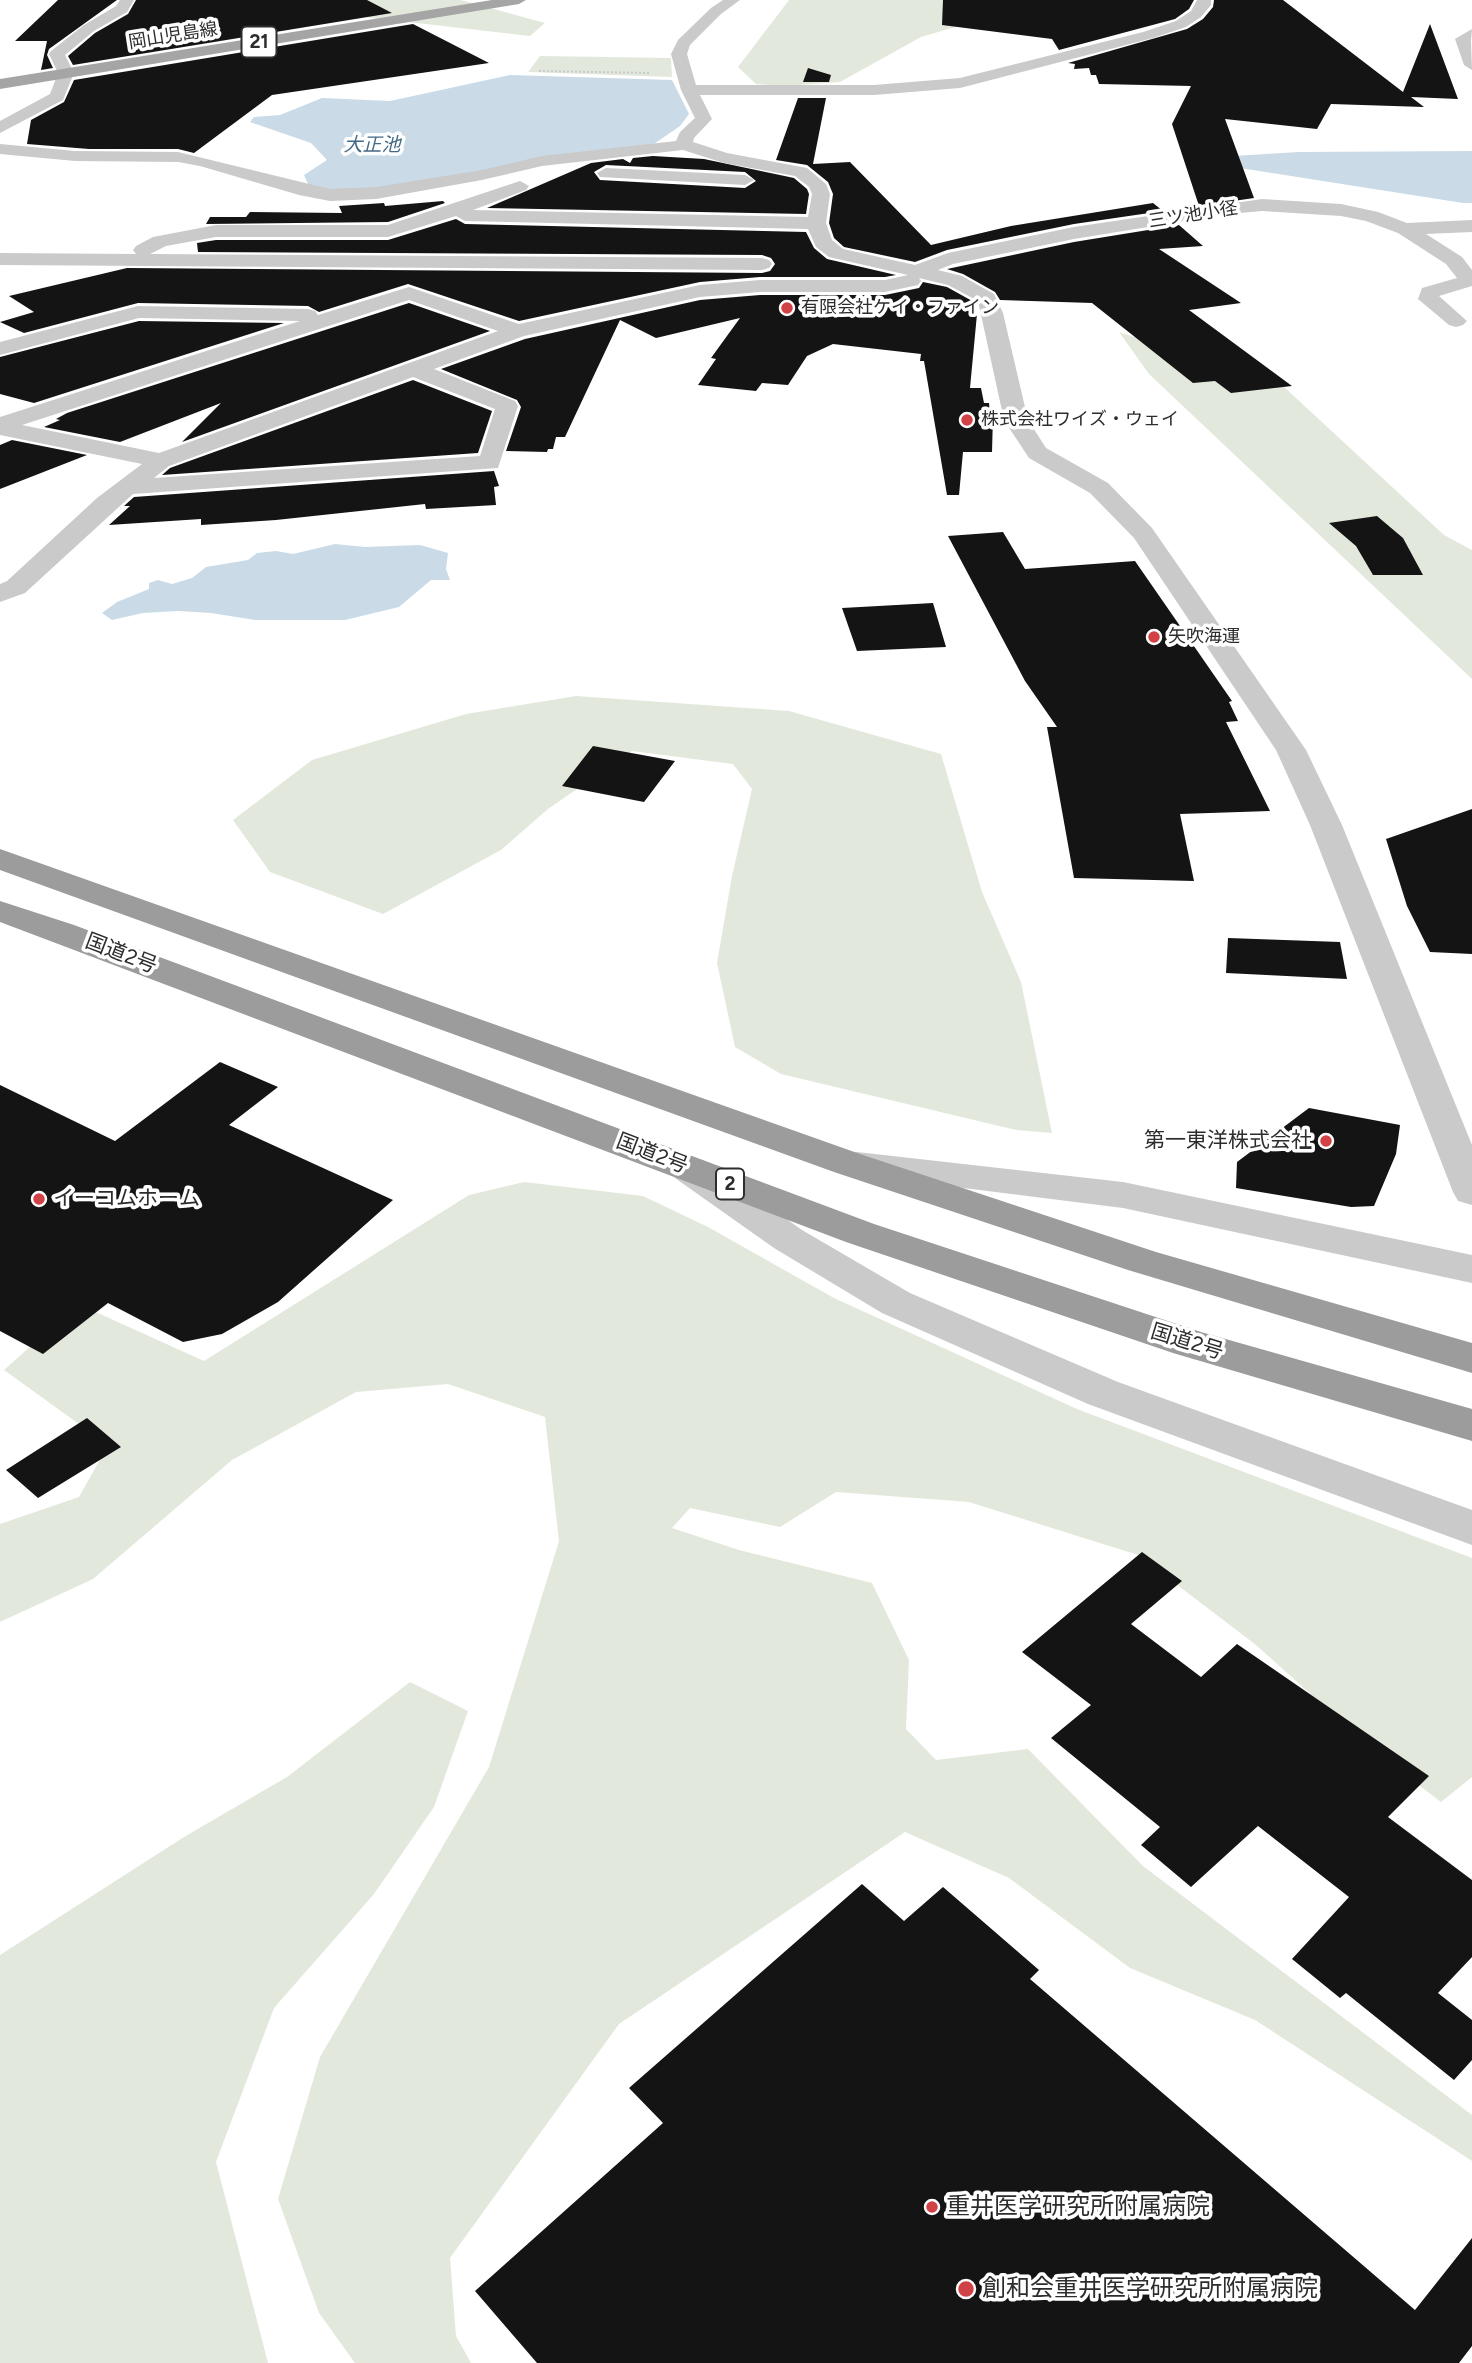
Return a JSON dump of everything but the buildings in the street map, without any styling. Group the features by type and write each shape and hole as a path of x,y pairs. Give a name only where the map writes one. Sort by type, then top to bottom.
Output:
{"highway":[{"path":"0,859 847,1163 1142,1261 1472,1358"},
{"name":"国道2号","path":"0,911 860,1233 1188,1343 1472,1425"}],"main road":[{"name":"岡山児島線","path":"0,84 519,0"}],"street":[{"path":"0,128 57,97 66,73 57,54 89,28 122,9 127,0"},
{"path":"684,145 686,136 704,119 686,82 679,54 683,43 716,11 733,0"},
{"path":"686,82 874,90 960,83 1181,24 1196,14 1204,5 1204,0"},
{"path":"1472,34 1463,39 1472,65"},
{"path":"0,149 85,156 178,157 202,160 304,191 330,195 376,193 482,175 542,161 684,145 724,158 801,172 817,184 821,194 816,223 823,243 836,253 955,280 987,298 993,313 1016,420 1037,453 1099,488 1143,533 1291,750 1326,825 1472,1192"},
{"path":"38,279 127,260 160,241 194,233 388,231 444,214 533,181 576,172 817,184"},
{"name":"三ツ池小径","path":"161,461 518,331 700,292 760,286 885,286 927,274 948,259 1049,238 1228,208 1262,205 1341,210 1371,216 1405,229 1472,226"},
{"path":"444,214 816,223"},
{"path":"1405,229 1455,261 1458,268 1471,279 1456,286 1429,292 1428,299 1456,321"},
{"path":"0,259 783,264"},
{"path":"409,293 424,262"},
{"path":"824,264 879,264"},
{"path":"0,426 409,293 518,331"},
{"path":"0,349 138,312 339,316"},
{"path":"127,487 490,463 506,406 414,369"},
{"path":"0,426 161,461"},
{"path":"0,594 16,587 56,547 161,461"},
{"path":"847,1163 1123,1195 1472,1269"},
{"path":"688,1168 788,1239 896,1303 1103,1393 1472,1528"}],"path":[{"path":"539,71 686,82"}],"shaded area":[{"path":"171,0 461,0 545,23 530,36 347,15"},
{"path":"789,0 1018,0 1024,7 921,37 840,82 785,86 756,84 738,67"},
{"path":"540,56 671,58 672,77 528,72"},
{"path":"1119,332 1283,386 1444,535 1472,550 1472,679 1149,374"},
{"path":"576,696 789,711 941,754 982,892 1021,982 1052,1133 1016,1130 781,1074 735,1047 717,963 732,876 752,789 733,764 632,751 548,809 501,850 383,914 270,872 233,820 312,760 466,714"},
{"path":"524,1182 643,1196 708,1227 834,1298 1077,1409 1472,1558 1472,1777 1441,1802 1374,1751 1256,1645 1138,1555 969,1502 836,1492 780,1527 690,1508 672,1528 739,1550 872,1583 909,1660 906,1729 936,1760 1028,1749 1143,1866 1472,2115 1472,2161 1255,2020 1130,1968 1009,1878 905,1832 619,2024 450,2258 456,2336 471,2363 355,2363 319,2313 278,2199 320,2057 489,1767 559,1541 545,1417 448,1384 356,1392 232,1460 93,1579 0,1622 0,1524 79,1497 108,1445 4,1370 78,1304 204,1361 469,1195"},
{"path":"410,1682 468,1711 434,1807 374,1894 274,2008 216,2162 268,2363 0,2363 0,1955 184,1837 287,1777"}],"water":[{"name":"大正池","path":"510,75 672,80 689,114 680,126 654,144 369,191 326,190 308,184 304,175 327,160 311,143 250,122 254,117 280,115 322,98 390,101"},
{"path":"1472,151 1472,203 1221,165 1200,158 1299,152"},
{"path":"335,544 365,547 420,545 448,553 446,569 450,580 431,580 399,607 345,620 255,620 178,611 143,613 112,620 102,613 117,602 149,589 149,583 158,580 172,584 192,578 206,567 248,560 257,553 276,551 293,554"}],"place":[{"name":"有限会社ケイ・ファイン","path":"787,308"},
{"name":"株式会社ワイズ・ウェイ","path":"967,420"},
{"name":"矢吹海運","path":"1154,637"},
{"name":"第一東洋株式会社","path":"1326,1141"},
{"name":"イーコムホーム","path":"39,1199"},
{"name":"重井医学研究所附属病院","path":"932,2207"},
{"name":"創和会重井医学研究所附属病院","path":"966,2289"}]}
